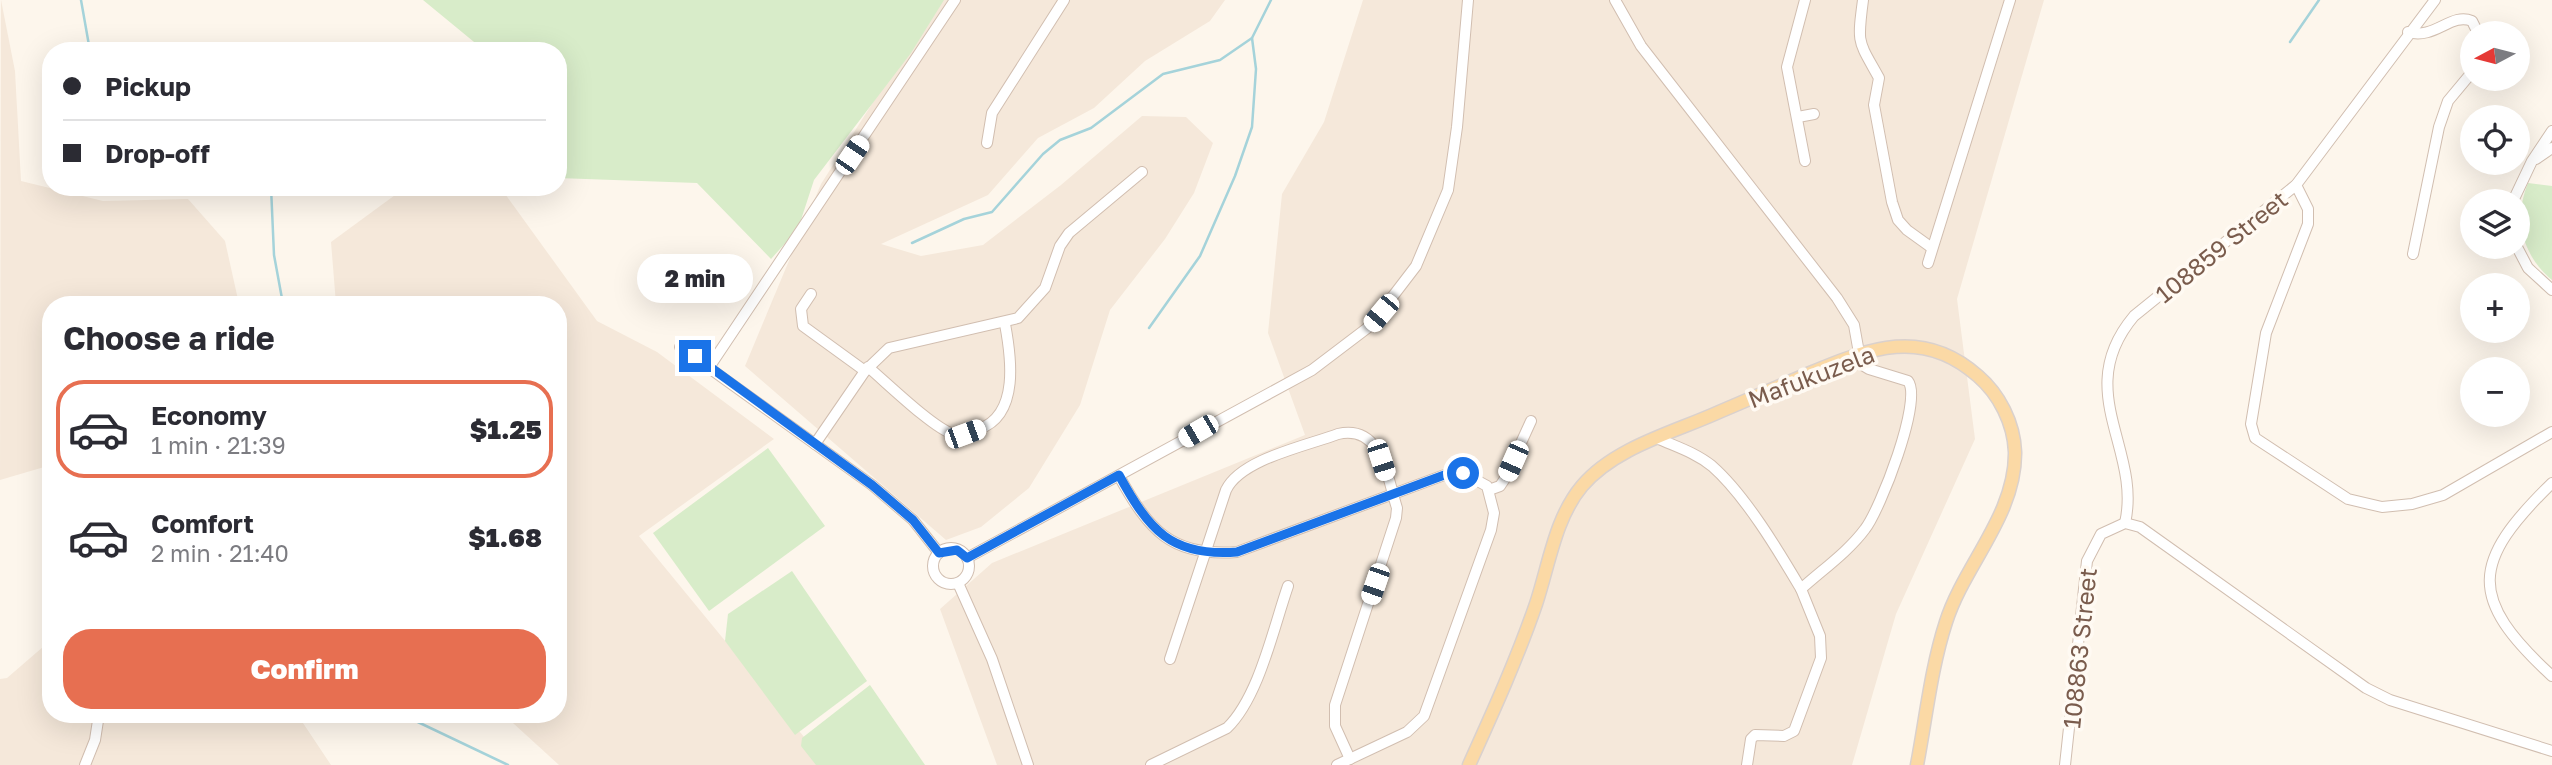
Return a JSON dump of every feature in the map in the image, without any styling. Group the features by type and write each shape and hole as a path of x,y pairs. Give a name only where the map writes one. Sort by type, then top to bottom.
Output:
{"main road":[{"name":"Mafukuzela","path":"1469,765 1513,667 1566,510 1582,486 1599,470 1659,439 1854,355 1895,345 1920,346 1964,363 1985,382 2001,404 2015,449 2010,491 1946,622 1917,765"}],"street":[{"path":"710,366 955,0"},
{"path":"987,143 992,113 1064,0"},
{"path":"967,558 1312,370 1370,326 1392,300 1425,249 1448,190 1457,127 1468,0"},
{"path":"1615,0 1641,46 1837,298 1854,325 1854,355 1869,369 1908,381 1913,395 1898,454 1866,528 1801,589"},
{"path":"1805,0 1787,67 1805,161"},
{"path":"1861,0 1859,41 1861,51 1879,78 1874,105 1892,202 1898,220 1907,230 1933,248"},
{"path":"1928,263 2010,0"},
{"name":"108859 Street","path":"2125,523 2127,493 2107,383 2115,345 2134,316 2296,185 2408,32 2435,0"},
{"path":"2408,32 2424,35 2461,19 2472,21"},
{"path":"2413,254 2439,127 2448,101 2460,87"},
{"path":"1798,117 1814,114"},
{"path":"2519,189 2532,161 2552,131"},
{"path":"2532,161 2552,148"},
{"path":"815,443 867,369 884,352 898,345 1005,324 1018,318 1045,288 1060,246 1069,233 1142,172"},
{"path":"2296,185 2308,209 2308,224 2266,333 2251,424 2255,438 2348,499 2382,507 2412,504 2442,495 2552,432"},
{"path":"2523,259 2528,268 2552,290"},
{"path":"811,295 800,309 803,326 867,369 946,431 965,434 992,424 1001,412 1012,370 1005,324"},
{"path":"680,346 815,443 913,520 939,553"},
{"path":"1489,490 1500,486 1504,480 1531,421"},
{"path":"1170,659 1226,490 1236,475 1256,464 1338,434 1357,432 1374,443 1397,508 1395,525 1335,705 1335,726 1350,759"},
{"path":"1659,439 1692,453 1712,467 1739,498 1801,589 1820,636 1821,657 1818,669 1794,731 1784,736 1755,735 1751,739 1747,765"},
{"path":"1119,475 1135,505 1153,526 1180,546 1205,554 1237,552 1455,473 1472,475 1482,480 1489,490 1494,513 1491,530 1424,716 1407,732 1337,765"},
{"path":"2552,482 2501,539 2494,558 2491,582 2500,621 2521,648 2552,676"},
{"path":"2125,523 2140,527 2366,688 2390,700 2552,751"},
{"name":"108863 Street","path":"2065,765 2087,561 2101,534 2125,523"},
{"path":"957,550 967,558 967,575 958,583 948,584 936,576 933,561 939,553 957,550"},
{"path":"958,583 992,659 1028,765"},
{"path":"1151,765 1209,738 1236,719 1250,692 1288,586"},
{"path":"85,765 95,740 98,723"}],"shaded area":[{"path":"1,0 15,71 21,181 42,186 42,196 82,196 103,201 188,199 225,241 237,296 42,296 42,468 0,480"},
{"path":"938,0 1225,0 1210,21 1145,61 1094,108 1038,138 988,195 881,244 921,256 983,245 1061,185 1142,116 1186,117 1213,143 1194,193 1165,239 1110,310 1080,405 1029,488 981,527 946,540 745,366 821,184"},
{"path":"1363,0 2044,0 1957,299 1975,439 1896,614 1852,765 997,765 940,609 992,563 1305,435 1268,333 1282,194 1324,122"},
{"path":"394,196 507,196 597,321 657,352 774,439 639,536 827,765 559,765 513,723 567,723 567,296 335,296 331,242"},
{"path":"42,648 42,723 303,723 331,765 0,765 0,679 7,678"}],"green space":[{"path":"423,0 944,0 911,53 814,180 798,229 771,259 697,183 567,178 567,42 474,42"},
{"path":"2528,183 2552,186 2552,280 2530,254 2530,189 2526,189"},
{"path":"768,448 825,526 709,611 653,533"},
{"path":"792,571 867,681 795,735 725,641 728,614"},
{"path":"870,685 925,765 816,765 801,746 802,738"}],"waterway":[{"path":"81,0 88,42"},
{"path":"1149,328 1200,256 1235,176 1252,127 1256,69 1252,38 1271,0"},
{"path":"2290,42 2319,0"},
{"path":"912,243 964,219 992,212 1043,154 1060,140 1091,128 1163,74 1220,60 1252,38"},
{"path":"271,196 274,255 282,296"},
{"path":"420,723 508,765"}],"route":[{"path":"695,356 872,485 913,520 939,553 951,548 963,553 967,558 1119,475 1135,505 1153,526 1180,546 1205,554 1237,552 1447,474 1463,473"}]}
